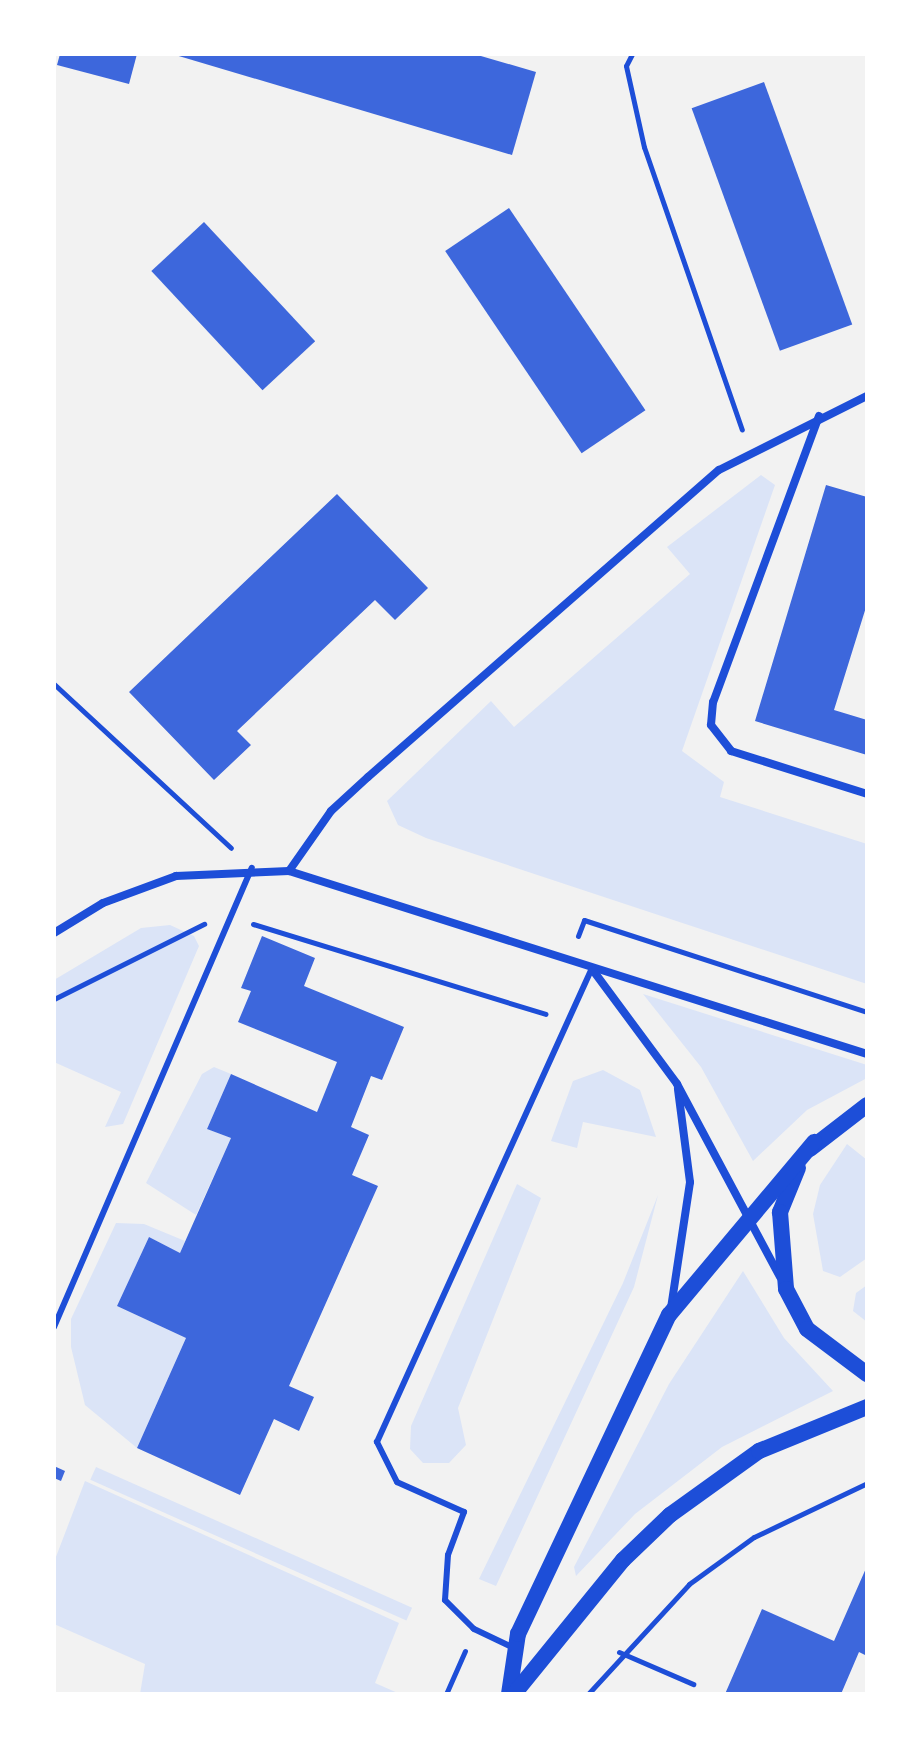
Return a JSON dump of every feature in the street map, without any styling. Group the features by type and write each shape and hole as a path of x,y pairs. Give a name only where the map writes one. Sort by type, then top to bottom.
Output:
{"main road":[{"path":"512,1694 516,1649 669,1315 749,1215 814,1142 867,1105"},
{"path":"814,1142 780,1212 786,1289 807,1329 867,1374"},
{"path":"512,1694 623,1560 670,1515 759,1451 867,1407"}],"street":[{"path":"289,871 331,811 719,470 819,415 867,396"},
{"path":"819,415 713,702 711,725 731,751 867,794"},
{"path":"54,933 137,888 252,868 289,871 867,1054"},
{"path":"592,968 677,1084 786,1289"},
{"path":"669,1315 690,1182 677,1084"}],"lane":[{"path":"54,1327 252,868"},
{"path":"516,1649 474,1629 445,1600 443,1583 464,1512 397,1482 377,1442 592,968"}],"path":[{"path":"632,54 626,66 644,147 750,453"},
{"path":"54,684 252,868"},
{"path":"54,999 185,927 229,919 310,937 546,1014"},
{"path":"588,1694 619,1652 689,1584 754,1537 867,1483"},
{"path":"446,1694 474,1629"},
{"path":"619,1652 693,1684"}],"shaded area":[{"path":"761,475 775,485 682,751 724,782 720,797 867,844 867,984 426,838 398,825 387,801 491,701 514,727 690,574 667,547"},
{"path":"170,925 194,936 199,946 123,1124 105,1127 121,1092 54,1062 54,980 141,928"},
{"path":"643,994 867,1065 867,1078 807,1110 753,1161 701,1067"},
{"path":"214,1067 231,1074 207,1129 231,1138 196,1215 146,1183 202,1074"},
{"path":"603,1070 640,1090 656,1137 583,1122 577,1148 551,1141 573,1081"},
{"path":"847,1144 867,1160 867,1258 840,1277 823,1271 813,1214 820,1185"},
{"path":"517,1184 541,1198 458,1408 466,1445 449,1463 423,1463 410,1449 411,1426"},
{"path":"658,1195 634,1287 496,1586 479,1579 623,1283"},
{"path":"116,1223 144,1224 185,1241 180,1253 149,1237 117,1306 186,1338 137,1448 85,1405 71,1347 71,1319"},
{"path":"743,1271 784,1338 833,1391 722,1447 635,1514 576,1576 574,1567 669,1384"},
{"path":"867,1285 867,1322 853,1311 856,1293"},
{"path":"96,1467 412,1608 406,1621 90,1480"},
{"path":"85,1481 399,1623 375,1683 400,1694 140,1694 145,1664 54,1624 54,1562"}],"building":[{"path":"60,54 137,54 129,84 57,65"},
{"path":"172,54 474,54 536,72 512,155"},
{"path":"764,82 852,324 780,351 692,108"},
{"path":"509,208 645,410 582,453 445,251"},
{"path":"204,222 315,341 263,390 151,271"},
{"path":"826,485 867,497 867,604 834,710 867,720 867,755 755,721"},
{"path":"337,494 428,588 395,620 375,600 237,731 251,745 214,780 129,692"},
{"path":"262,936 315,958 304,986 404,1027 382,1080 371,1076 351,1127 369,1135 352,1175 378,1186 289,1386 314,1397 299,1431 274,1419 240,1495 137,1448 186,1338 117,1306 149,1237 180,1253 231,1138 207,1129 231,1074 317,1112 337,1062 238,1022 251,991 241,988"},
{"path":"54,1466 65,1471 61,1481 54,1478"},
{"path":"867,1566 867,1656 859,1652 841,1694 725,1694 762,1609 834,1641"}]}
